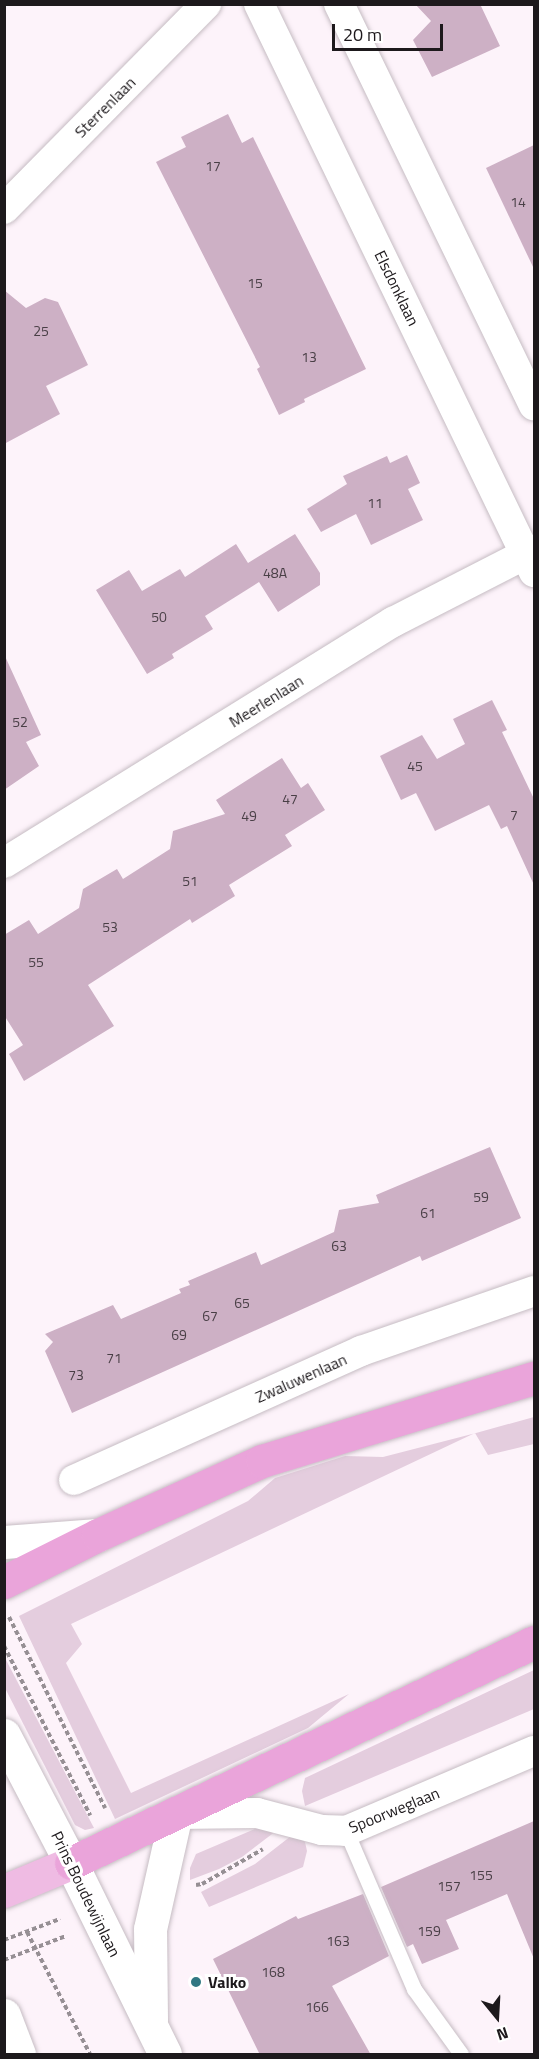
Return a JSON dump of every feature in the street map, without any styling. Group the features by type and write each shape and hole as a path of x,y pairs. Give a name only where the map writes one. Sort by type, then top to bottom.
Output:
{"highway":[{"path":"4,1582 98,1535 262,1461 534,1378"},
{"path":"71,1863 534,1642"}],"main road":[{"path":"4,1542 98,1535"},
{"name":"Prins Boudewijnlaan","path":"4,1735 71,1863 158,2041"},
{"path":"158,2041 150,1929 176,1814"},
{"path":"4,1891 71,1863"}],"street":[{"name":"Sterrenlaan","path":"4,209 206,4"},
{"name":"Elsdonklaan","path":"259,4 532,559"},
{"path":"339,4 534,405"},
{"name":"Meerlenlaan","path":"4,863 393,622 532,559"},
{"name":"Zwaluwenlaan","path":"74,1480 361,1351 534,1291"},
{"name":"Spoorweglaan","path":"176,1814 257,1813 322,1830 346,1831 534,1751"}],"lane":[{"path":"346,1831 414,1989 461,2055"}],"path":[{"path":"4,1608 110,1816 127,1838"},
{"path":"4,1646 96,1825"},
{"path":"159,1890 202,1884 254,1856 296,1822"},
{"path":"4,1940 64,1917"},
{"path":"27,1932 90,2055"}],"shaded area":[{"path":"534,1417 534,1444 488,1455 475,1433"},
{"path":"474,1434 71,1624 82,1644 66,1663 131,1793 349,1694 308,1728 115,1819 19,1616 248,1501 275,1478 345,1456 383,1457"},
{"path":"4,1658 94,1828 85,1830 75,1825 5,1688"},
{"path":"534,1670 534,1709 305,1806 302,1791 305,1778"},
{"path":"257,1828 276,1831 242,1857 190,1880 190,1868 196,1854"},
{"path":"291,1836 300,1837 305,1842 307,1851 303,1867 209,1907 201,1892 255,1864"}],"building":[{"path":"415,4 480,4 500,46 432,77 413,40 431,21"},
{"path":"228,114 242,143 253,137 366,369 304,399 305,402 279,415 257,369 260,367 156,162 186,147 181,137"},
{"path":"534,145 534,269 486,168"},
{"path":"4,290 26,308 45,298 58,302 88,365 46,386 60,414 4,444"},
{"path":"407,455 420,483 408,489 423,520 371,545 356,514 321,532 307,509 347,484 343,476 387,456 390,463"},
{"path":"295,534 320,573 320,585 278,612 259,582 205,616 213,629 172,654 174,658 147,674 96,590 129,570 142,591 180,569 185,577 236,544 248,563"},
{"path":"4,654 41,735 26,742 39,766 4,790"},
{"path":"492,700 507,730 502,732 534,799 534,885 507,826 501,829 489,805 435,831 416,793 401,800 380,756 422,735 437,759 465,744 453,719"},
{"path":"282,758 301,788 308,783 325,810 285,835 292,846 229,885 235,896 192,923 190,919 88,985 114,1026 24,1081 9,1054 23,1045 4,1015 4,935 29,920 38,934 79,908 83,889 117,869 123,879 170,849 173,831 225,814 216,800"},
{"path":"490,1147 521,1218 422,1261 420,1256 72,1413 45,1351 53,1342 45,1334 113,1305 121,1319 181,1293 179,1289 190,1285 188,1281 256,1252 261,1265 334,1232 339,1210 379,1203 376,1195"},
{"path":"534,1821 534,1959 507,1894 446,1920 459,1949 422,1964 413,1944 407,1947 381,1887"},
{"path":"363,1894 389,1956 332,1986 371,2055 260,2055 213,1959 296,1916 298,1919"}],"place":[{"name":"Valko","path":"196,1982"}]}
